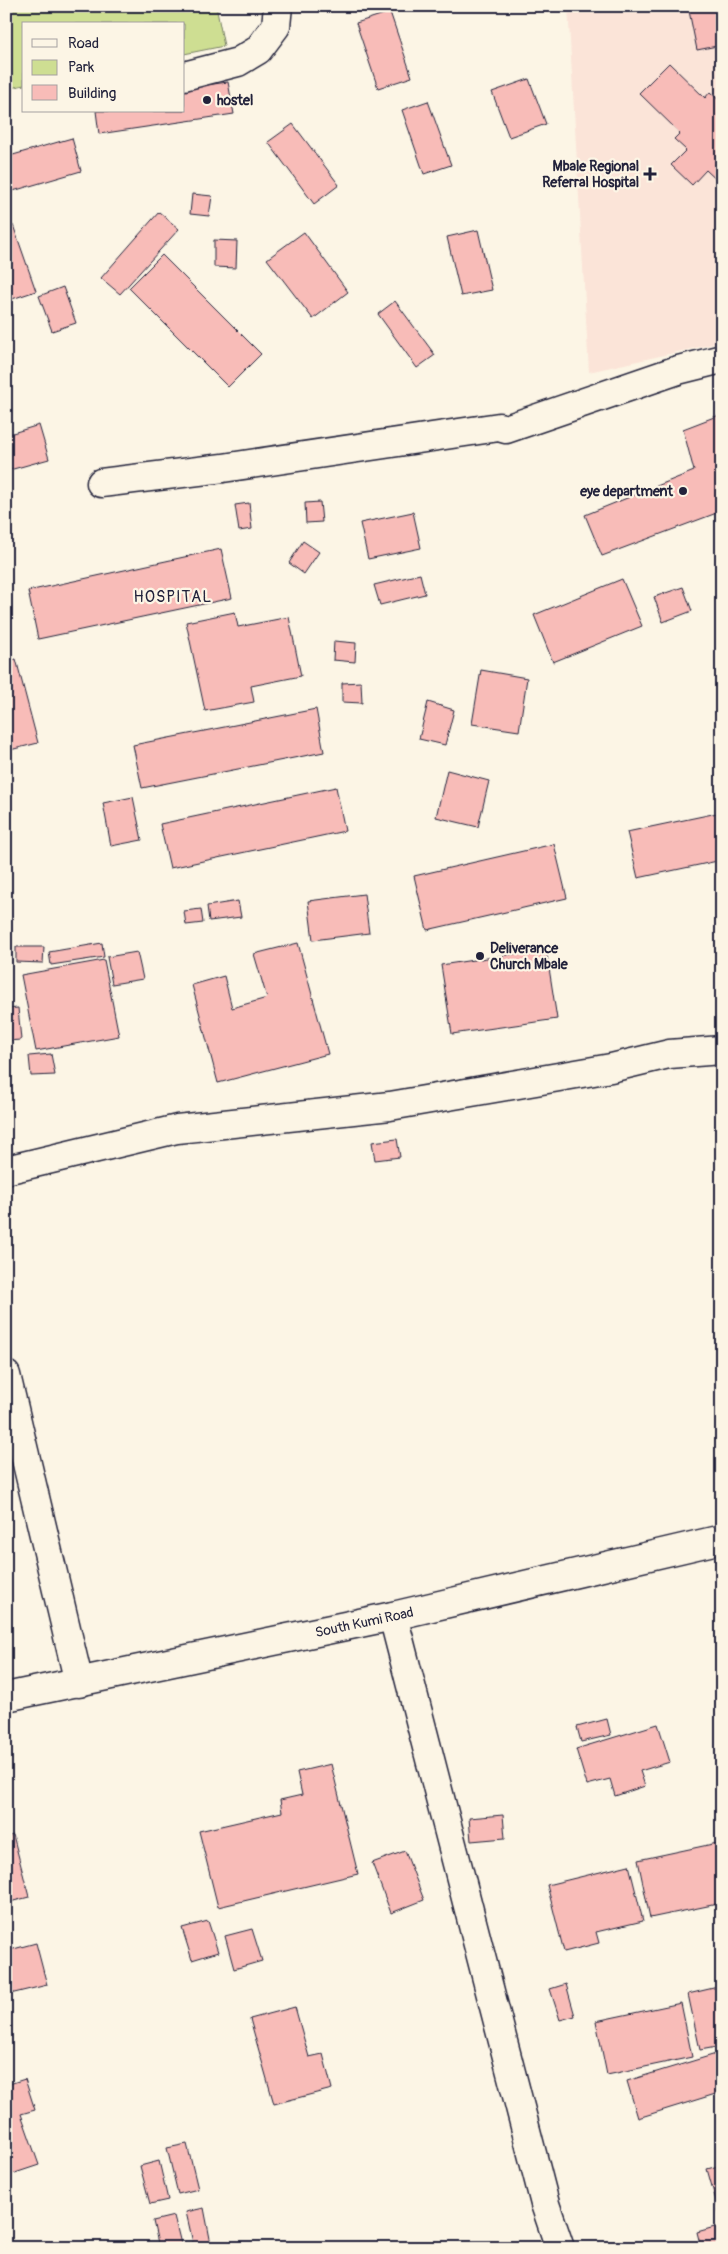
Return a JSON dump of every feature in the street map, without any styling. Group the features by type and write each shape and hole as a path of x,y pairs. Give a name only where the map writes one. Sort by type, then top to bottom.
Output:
{"street":[{"path":"185,76 238,62 258,50 276,26 278,6"},
{"path":"101,483 223,468 499,427 506,428 678,370 722,359"},
{"path":"6,1170 177,1129 390,1106 611,1068 669,1054 722,1050"},
{"path":"6,1375 79,1683"},
{"name":"South Kumi Road","path":"6,1697 393,1616 722,1539"},
{"path":"393,1616 545,2204 560,2248"}],"shaded area":[{"name":"Mbale Regional Referral Hospital","path":"568,6 722,6 722,342 589,372"}],"green space":[{"path":"6,6 216,6 224,46 185,54 185,22 22,22 22,85 6,89"}],"building":[{"path":"688,6 722,6 722,45 697,50"},
{"path":"390,12 412,77 378,88 356,23"},
{"path":"669,63 705,98 710,92 722,103 722,185 706,170 692,185 671,165 686,150 674,139 680,133 639,93"},
{"path":"529,79 546,124 509,137 492,92"},
{"name":"hostel","path":"228,82 234,114 99,134 96,112 185,112 185,88"},
{"path":"428,101 451,165 424,174 402,110"},
{"path":"293,124 339,185 314,204 268,142"},
{"path":"72,138 81,171 6,193 6,157"},
{"path":"192,194 212,196 209,216 190,214"},
{"path":"159,212 179,229 120,294 101,278"},
{"path":"13,225 36,291 6,301 6,227"},
{"path":"478,230 492,290 461,296 447,237"},
{"path":"304,232 348,292 313,319 267,259"},
{"path":"214,240 237,241 236,268 214,267"},
{"path":"162,255 261,354 228,387 129,288"},
{"path":"63,287 76,323 52,331 39,296"},
{"path":"395,301 435,355 417,368 378,314"},
{"name":"eye department","path":"722,414 722,511 602,556 585,515 694,471 683,429"},
{"path":"39,425 49,459 6,471 6,435"},
{"path":"320,502 322,522 306,523 305,503"},
{"path":"249,503 252,529 239,531 235,505"},
{"path":"413,512 421,548 368,559 360,523"},
{"path":"303,541 319,552 304,574 289,563"},
{"path":"221,549 232,598 38,639 28,591"},
{"path":"420,574 425,594 380,605 374,585"},
{"path":"622,579 642,626 553,662 534,615"},
{"path":"683,587 692,611 663,622 654,597"},
{"path":"235,612 238,627 289,617 301,676 251,686 254,702 205,711 186,622"},
{"path":"334,641 356,643 355,662 333,660"},
{"path":"16,659 38,743 6,751 6,662"},
{"path":"481,670 527,678 519,731 472,724"},
{"path":"361,682 362,703 342,702 342,683"},
{"path":"428,702 454,710 445,745 419,739"},
{"path":"316,709 324,752 142,788 133,745"},
{"path":"447,770 489,781 478,827 436,817"},
{"path":"336,787 345,831 170,868 160,824"},
{"path":"133,797 142,840 111,846 103,803"},
{"path":"722,812 722,860 638,878 627,832"},
{"path":"554,844 567,898 427,930 414,876"},
{"path":"364,894 369,933 313,940 308,901"},
{"path":"238,901 241,917 209,921 207,906"},
{"path":"201,909 203,923 186,925 184,911"},
{"path":"102,943 104,957 51,965 49,952"},
{"path":"298,943 328,1054 218,1083 192,985 224,976 232,1008 267,998 254,954"},
{"path":"16,947 44,947 43,963 16,962"},
{"path":"546,949 557,1019 452,1034 441,965"},
{"path":"137,952 143,979 112,984 107,957"},
{"path":"104,960 119,1036 36,1051 21,975"},
{"path":"18,1008 21,1040 6,1041 6,1009"},
{"path":"51,1054 55,1075 31,1076 29,1056"},
{"path":"397,1139 400,1157 375,1160 372,1142"},
{"path":"607,1719 611,1735 581,1742 577,1727"},
{"path":"658,1724 670,1762 640,1771 645,1786 615,1796 610,1779 587,1785 576,1749"},
{"path":"331,1764 358,1874 218,1907 199,1831 282,1812 280,1800 302,1795 297,1772"},
{"path":"503,1815 505,1838 471,1841 469,1818"},
{"path":"13,1835 29,1897 6,1903 6,1837"},
{"path":"722,1842 722,1903 650,1918 638,1860"},
{"path":"405,1851 424,1900 391,1913 372,1863"},
{"path":"629,1865 643,1921 596,1932 599,1943 564,1952 547,1885"},
{"path":"208,1921 218,1952 192,1960 182,1928"},
{"path":"252,1929 262,1961 234,1969 225,1936"},
{"path":"36,1943 47,1985 6,1995 6,1951"},
{"path":"566,1984 575,2016 560,2020 550,1989"},
{"path":"722,1986 722,2046 700,2050 688,1994"},
{"path":"681,2003 692,2057 607,2075 596,2021"},
{"path":"295,2007 309,2057 323,2054 332,2089 274,2104 250,2019"},
{"path":"716,2054 722,2074 722,2092 638,2118 627,2081"},
{"path":"25,2079 35,2110 21,2114 39,2165 6,2176 6,2085"},
{"path":"187,2144 198,2189 178,2194 167,2148"},
{"path":"159,2161 168,2200 150,2204 140,2166"},
{"path":"722,2165 722,2222 707,2169"},
{"path":"204,2208 211,2244 194,2247 186,2212"},
{"path":"174,2216 182,2248 159,2248 153,2221"},
{"path":"722,2225 722,2248 701,2248 697,2232"},
{"path":"359,2243 360,2248 343,2248"}],"place":[{"name":"hostel","path":"207,100"},
{"name":"Mbale Regional Referral Hospital","path":"650,174"},
{"name":"eye department","path":"683,491"},
{"name":"Deliverance Church Mbale","path":"480,956"}],"district":[{"name":"HOSPITAL","path":"173,596"}]}
